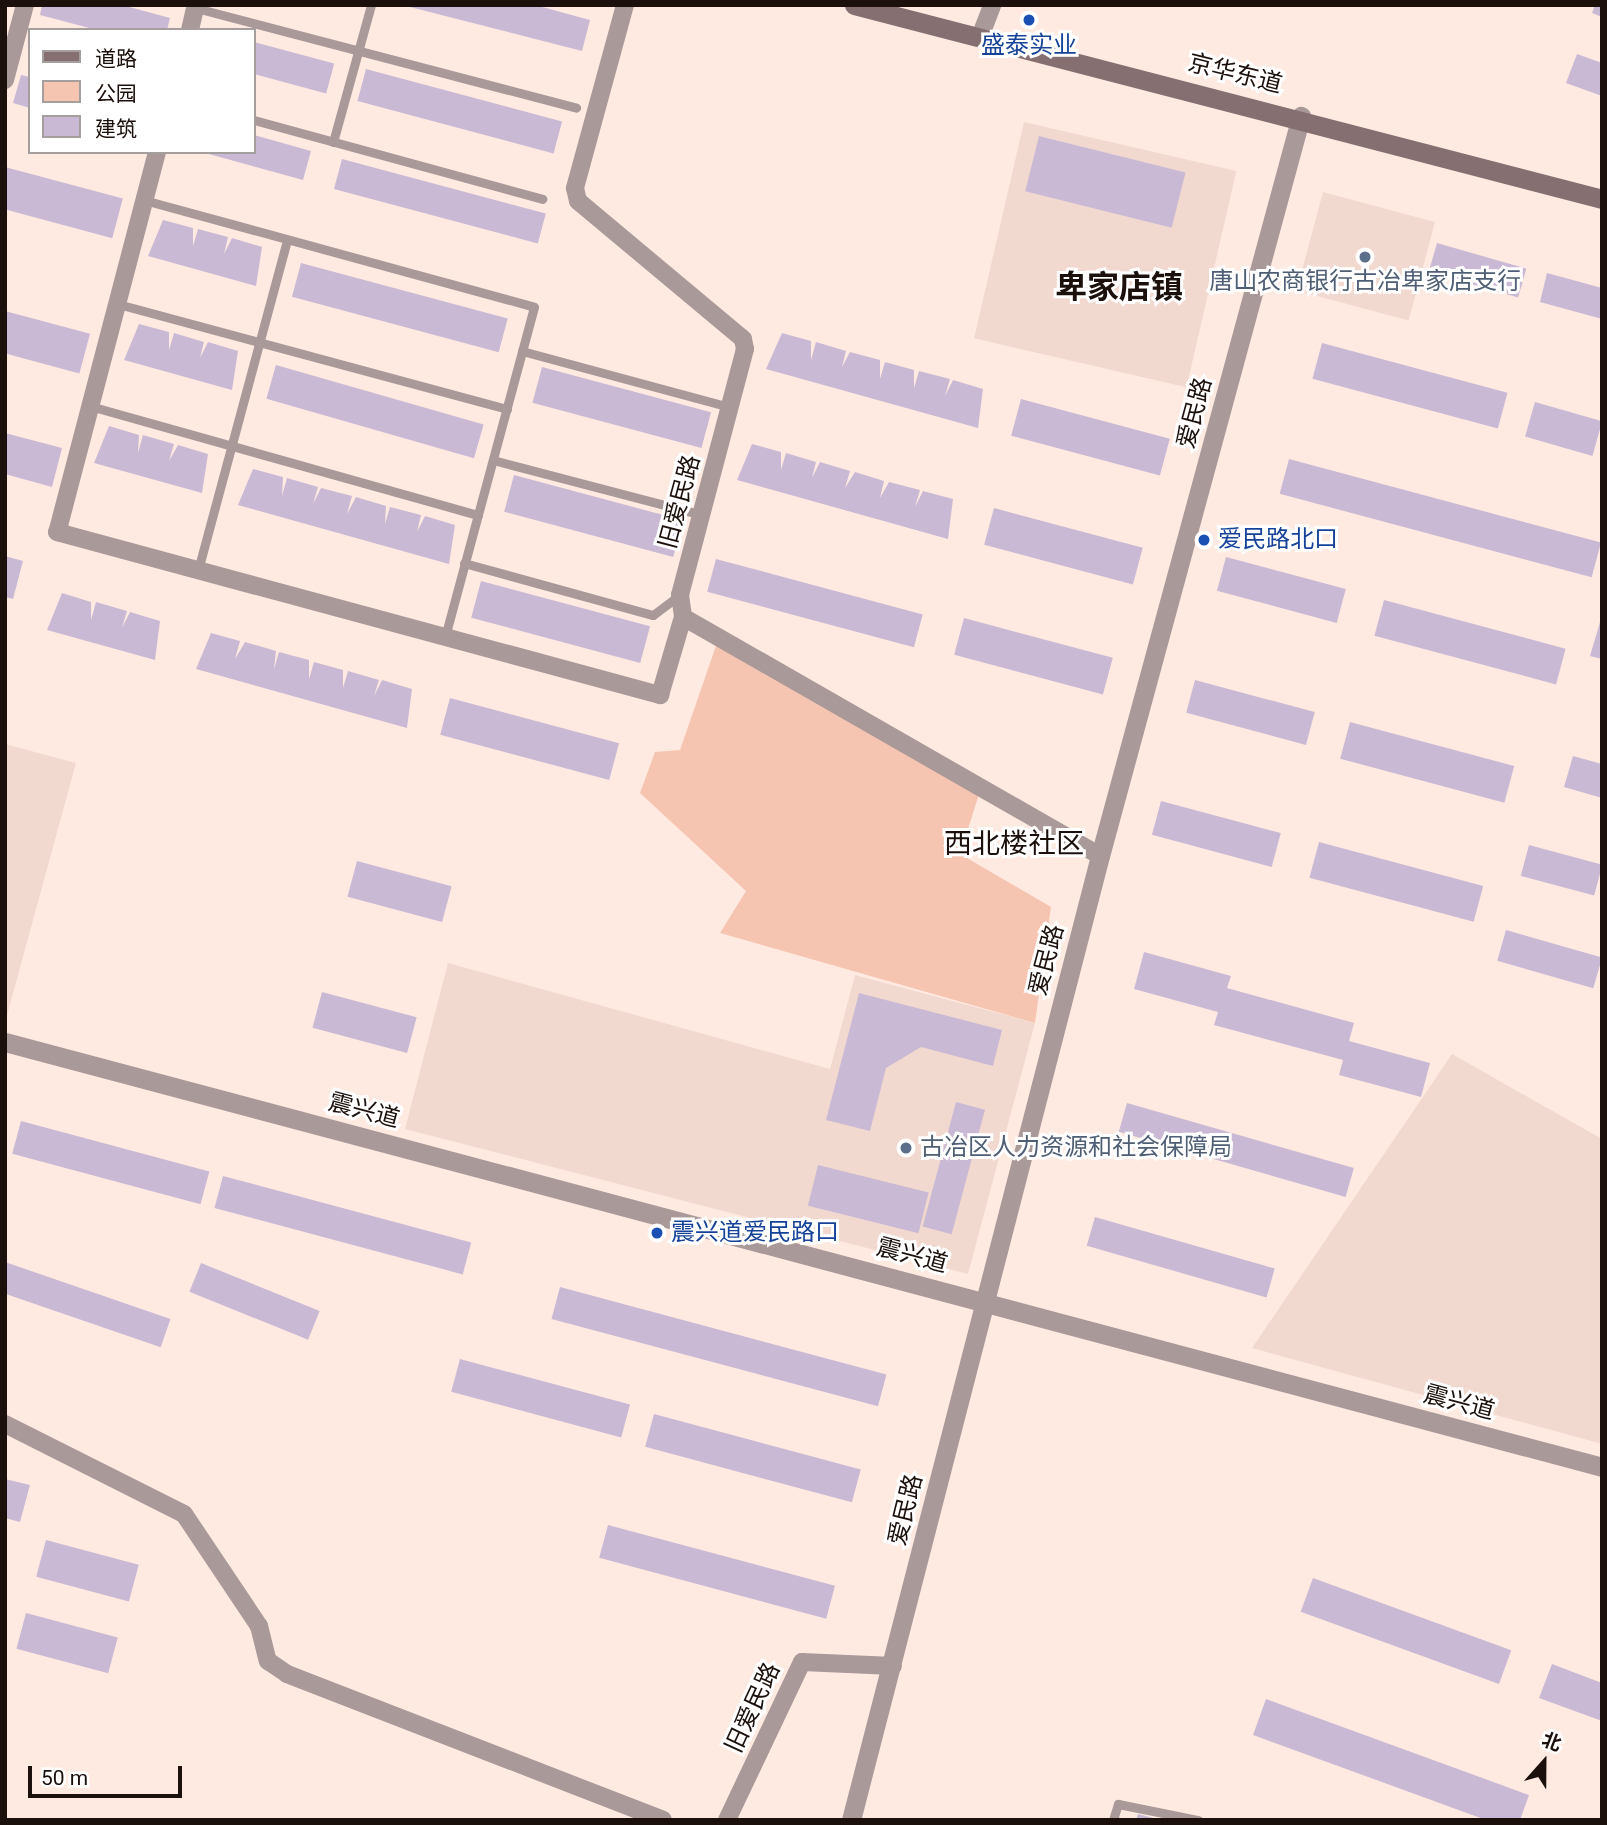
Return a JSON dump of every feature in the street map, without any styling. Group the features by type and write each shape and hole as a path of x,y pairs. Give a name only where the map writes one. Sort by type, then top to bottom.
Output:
{"main road":[{"name":"京华东道","path":"854,5 1301,116 1602,199"}],"street":[{"path":"5,80 25,5"},
{"name":"旧爱民路","path":"625,5 575,188 578,201 743,339 729,407 680,595 683,617"},
{"path":"980,37 992,5"},
{"path":"190,28 196,6"},
{"name":"爱民路","path":"851,1820 893,1666 984,1300 1100,856 1301,116"},
{"path":"156,154 57,532 660,695 683,617 1100,856"},
{"name":"震兴道","path":"5,1042 984,1300 1602,1467"},
{"path":"5,1424 184,1514 259,1626 268,1661 287,1674 663,1820"},
{"name":"旧爱民路","path":"727,1820 802,1662 893,1666"}],"lane":[{"path":"333,142 372,5"},
{"path":"196,6 576,108"},
{"path":"256,121 542,199"},
{"path":"144,200 534,307 445,637"},
{"path":"198,570 287,240"},
{"path":"118,304 506,409"},
{"path":"523,351 729,407"},
{"path":"90,406 478,515"},
{"path":"493,460 702,515"},
{"path":"464,563 653,615 680,595"},
{"path":"1113,1820 1118,1804 1198,1820"}],"shaded area":[{"path":"1024,122 1236,171 1186,387 974,338"},
{"name":"唐山农商银行古冶卑家店支行","path":"1323,192 1435,222 1409,321 1297,291"},
{"path":"5,744 76,763 6,1019 5,1019"},
{"path":"448,963 830,1069 855,975 1035,1023 968,1274 405,1129"},
{"path":"1452,1054 1602,1139 1602,1444 1252,1348"}],"green space":[{"path":"718,640 981,788 960,854 1051,907 1035,1023 720,933 746,891 640,793 655,752 680,750"}],"building":[{"path":"42,5 122,5 170,18 168,28 89,28 40,15"},
{"path":"535,5 590,20 582,51 406,6"},
{"path":"1595,5 1602,5 1602,17 1592,13"},
{"path":"256,43 334,63 326,93 256,75"},
{"path":"1577,54 1602,63 1602,96 1566,83"},
{"path":"366,69 562,122 554,153 357,101"},
{"path":"21,75 28,77 28,107 13,103"},
{"path":"256,136 311,151 303,180 209,154 256,154"},
{"path":"1039,136 1186,173 1172,228 1025,191"},
{"path":"342,159 546,214 538,244 334,189"},
{"path":"5,167 123,199 112,238 5,209"},
{"path":"163,220 193,228 193,246 198,229 228,237 224,254 232,238 262,247 256,286 148,256"},
{"path":"1437,243 1526,269 1518,297 1429,272"},
{"path":"301,263 508,318 499,352 292,297"},
{"path":"1547,273 1602,288 1602,319 1540,302"},
{"path":"5,311 90,334 79,373 5,353"},
{"path":"139,324 169,332 169,350 174,333 204,342 200,358 208,342 238,351 232,390 124,360"},
{"path":"782,333 811,341 811,360 816,342 846,351 842,367 850,352 880,360 880,379 885,362 914,370 914,388 919,371 950,379 945,396 953,380 983,389 978,428 766,369"},
{"path":"1322,343 1507,393 1498,428 1312,379"},
{"path":"276,365 484,425 474,458 266,399"},
{"path":"542,367 711,412 701,448 532,403"},
{"path":"1021,399 1170,439 1160,476 1011,436"},
{"path":"1535,402 1602,421 1592,456 1525,437"},
{"path":"109,426 139,435 138,453 143,435 174,444 169,461 178,445 208,454 202,493 94,463"},
{"path":"5,433 62,448 52,487 5,474"},
{"path":"752,444 781,452 781,470 786,453 816,462 812,478 820,462 850,471 845,488 855,472 884,481 880,498 889,482 920,490 915,507 923,491 953,499 948,539 737,480"},
{"path":"1289,459 1601,543 1592,577 1280,494"},
{"path":"253,469 283,477 282,496 287,478 318,487 313,504 321,488 352,496 347,514 356,497 386,506 385,524 390,507 421,515 417,532 425,516 455,525 449,564 238,505"},
{"path":"514,475 683,520 673,557 504,512"},
{"path":"994,508 1143,548 1133,585 984,545"},
{"path":"5,556 23,561 13,599 5,597"},
{"path":"1226,557 1346,589 1337,623 1217,591"},
{"path":"716,559 923,614 914,647 707,592"},
{"path":"481,581 650,626 640,663 471,618"},
{"path":"62,593 91,602 91,620 96,602 127,611 122,628 130,612 160,621 155,660 47,630"},
{"path":"1384,600 1566,649 1556,684 1374,636"},
{"path":"964,618 1113,658 1103,695 954,655"},
{"path":"1602,622 1602,659 1590,656"},
{"path":"211,633 240,641 235,659 245,642 276,651 274,669 279,652 309,660 309,679 314,662 343,670 343,688 348,671 379,680 374,696 382,680 412,689 407,728 196,669"},
{"path":"1195,680 1315,712 1306,745 1186,713"},
{"path":"450,698 619,743 609,780 440,735"},
{"path":"1350,722 1514,766 1504,803 1340,759"},
{"path":"1573,756 1602,764 1602,798 1564,787"},
{"path":"1161,801 1281,833 1272,867 1152,835"},
{"path":"1319,842 1483,886 1474,922 1309,878"},
{"path":"1529,845 1602,865 1594,896 1521,876"},
{"path":"357,861 452,886 442,922 347,897"},
{"path":"1506,930 1602,958 1593,988 1497,961"},
{"path":"1144,952 1231,976 1227,988 1354,1023 1349,1041 1430,1063 1421,1097 1339,1075 1343,1060 1214,1025 1218,1012 1134,989"},
{"path":"322,992 417,1017 407,1053 312,1028"},
{"name":"古冶区人力资源和社会保障局","path":"859,993 1002,1030 993,1066 921,1047 886,1068 870,1131 826,1120"},
{"path":"956,1102 985,1110 952,1234 923,1227"},
{"path":"1127,1103 1354,1168 1346,1197 1119,1132"},
{"path":"21,1121 209,1171 201,1204 12,1154"},
{"name":"古冶区人力资源和社会保障局","path":"818,1165 929,1193 918,1233 808,1206"},
{"path":"223,1176 471,1243 463,1274 214,1208"},
{"path":"1095,1217 1275,1269 1266,1297 1087,1246"},
{"path":"5,1262 170,1319 161,1347 5,1294"},
{"path":"201,1263 320,1311 308,1340 189,1292"},
{"path":"560,1287 886,1374 878,1406 551,1319"},
{"path":"460,1359 630,1405 621,1437 451,1392"},
{"path":"654,1414 861,1469 852,1502 645,1447"},
{"path":"5,1479 30,1485 20,1522 5,1518"},
{"path":"608,1525 835,1586 826,1619 599,1558"},
{"path":"46,1540 139,1565 129,1602 36,1577"},
{"path":"1313,1578 1511,1650 1499,1684 1301,1612"},
{"path":"26,1613 118,1638 108,1673 16,1649"},
{"path":"1552,1664 1602,1683 1602,1721 1539,1698"},
{"path":"1266,1699 1529,1795 1520,1820 1486,1820 1253,1735"},
{"path":"1138,1814 1157,1819 1136,1820"}],"place":[{"name":"盛泰实业","path":"1029,20"},
{"name":"唐山农商银行古冶卑家店支行","path":"1365,257"},
{"name":"爱民路北口","path":"1204,540"},
{"name":"古冶区人力资源和社会保障局","path":"906,1148"},
{"name":"震兴道爱民路口","path":"657,1233"}],"district":[{"name":"卑家店镇","path":"1119,287"},
{"name":"西北楼社区","path":"1014,844"}]}
